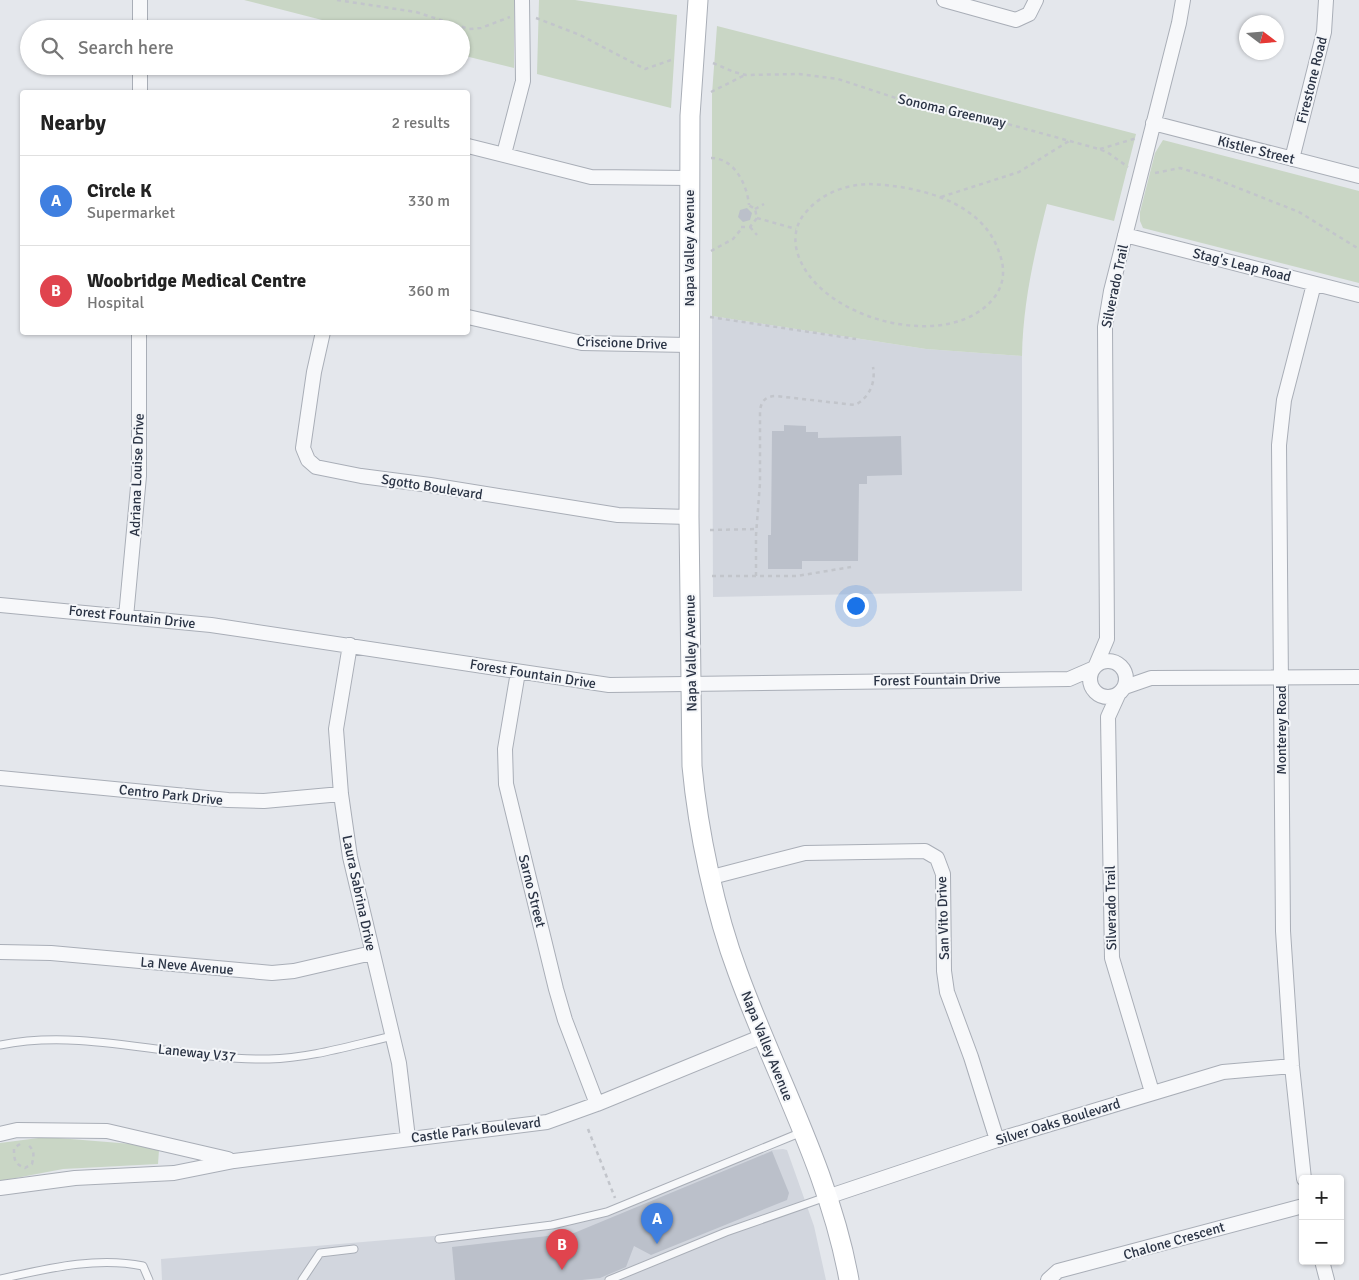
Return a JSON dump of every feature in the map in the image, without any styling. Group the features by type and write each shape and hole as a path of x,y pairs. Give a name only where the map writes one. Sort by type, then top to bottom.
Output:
{"street":[{"path":"140,0 140,20"},
{"path":"504,154 523,81 522,0"},
{"name":"Napa Valley Avenue","path":"698,0 691,78 688,517 694,792 712,877 737,972 827,1197 842,1246 849,1280"},
{"path":"944,0 1016,20 1029,14 1036,0"},
{"name":"Silverado Trail","path":"1094,667 1107,639 1105,327 1125,236 1179,23 1183,0"},
{"name":"Firestone Road","path":"1292,159 1324,32 1326,0"},
{"path":"140,75 140,90"},
{"name":"Kistler Street","path":"1153,123 1359,176"},
{"path":"470,146 591,177 690,178"},
{"name":"Stag's Leap Road","path":"1125,236 1359,295"},
{"name":"Monterey Road","path":"1304,1175 1292,1066 1283,931 1279,427 1284,400 1314,284"},
{"name":"Criscione Drive","path":"470,317 582,343 689,345"},
{"name":"Adriana Louise Drive","path":"126,617 139,476 139,335"},
{"name":"Sgotto Boulevard","path":"322,335 314,372 303,448 308,460 316,467 361,476 618,515 688,517"},
{"name":"Forest Fountain Drive","path":"0,605 211,625 609,686 1069,679 1094,667"},
{"name":"Silverado Trail","path":"1107,639 1121,666"},
{"name":"Laura Sabrina Drive","path":"350,645 336,730 341,794 350,857 404,1085 408,1138"},
{"path":"1151,678 1107,697 1095,692 1090,680 1094,667 1107,660 1151,678 1359,677"},
{"path":"1121,666 1127,678 1121,691"},
{"name":"Sarno Street","path":"518,672 505,749 506,784 556,989 565,1020 597,1104"},
{"name":"Forest Fountain Drive","path":"1069,679 1095,692"},
{"name":"Silverado Trail","path":"1108,717 1121,691"},
{"name":"Silverado Trail","path":"1095,692 1108,717 1112,958 1152,1092"},
{"name":"Centro Park Drive","path":"0,778 228,800 264,801 341,794"},
{"name":"San Vito Drive","path":"712,877 805,853 925,851 937,858 943,874 944,971 947,992 971,1057 997,1140"},
{"name":"La Neve Avenue","path":"0,952 51,953 272,973 294,972 372,953"},
{"name":"Castle Park Boulevard","path":"0,1188 75,1178 174,1173 234,1160 547,1122 597,1104 763,1036"},
{"name":"Silver Oaks Boulevard","path":"827,1197 997,1140 1152,1092 1223,1072 1292,1066"},
{"name":"Castle Park Boulevard","path":"0,1134 17,1130 107,1131 234,1160"},
{"name":"Chalone Crescent","path":"1048,1280 1058,1271 1299,1207"},
{"path":"1323,1265 1327,1280"}],"lane":[{"name":"Laneway V37","path":"0,1045 39,1038 269,1059 315,1055 393,1036"},
{"path":"439,1238 552,1225 607,1212 802,1132"},
{"path":"609,1280 625,1277 726,1232 827,1197"},
{"path":"302,1280 320,1253 354,1249"},
{"path":"0,1279 70,1264 132,1264 142,1266 149,1280"}],"path":[{"path":"338,0 416,12 442,20"},
{"path":"470,28 481,28 500,19 513,18"},
{"path":"532,18 543,19 580,35 645,69 674,59"},
{"name":"Sonoma Greenway","path":"713,63 746,75 799,74 838,79 920,106 982,117 1099,149 1107,152 1129,168"},
{"path":"711,92 746,75"},
{"path":"1099,149 1137,138"},
{"path":"941,197 1020,172 1069,141"},
{"path":"711,158 724,162 744,182 748,204 755,210 757,218"},
{"path":"1151,173 1162,173 1180,168 1206,176 1299,212 1359,249"},
{"path":"854,185 907,186 941,197 968,212 986,229 999,251 1003,273 996,294 982,309 942,324 913,326 891,323 870,317 842,304 818,286 804,269 798,258 795,242 796,229 803,214 818,200 834,191 854,185"},
{"path":"755,210 764,204"},
{"path":"757,218 796,229"},
{"path":"711,251 733,239 742,227 750,226 757,218"},
{"path":"750,226 757,235"},
{"path":"710,317 856,339"},
{"path":"756,576 756,529 760,483 760,410 762,401 770,396 776,396 855,405 862,402 870,390 874,379 873,367"},
{"path":"710,530 756,529"},
{"path":"712,576 797,576 851,566"},
{"path":"588,1129 618,1206"},
{"path":"19,1138 21,1143 32,1148 34,1156 32,1164 25,1168 17,1165 14,1158 14,1148 21,1143"}],"shaded area":[{"path":"712,316 926,349 1022,356 1022,591 713,597"},
{"path":"772,1150 787,1150 814,1226 826,1280 162,1280 161,1259 552,1226 618,1206"}],"green space":[{"path":"244,0 514,0 514,68 470,57 470,20 322,20"},
{"path":"539,0 575,0 677,15 671,108 537,74"},
{"path":"717,26 1136,134 1114,221 1047,204 1030,279 1024,317 1022,356 926,349 712,316 712,94"},
{"path":"1163,140 1359,191 1359,283 1143,228 1140,221 1140,212 1155,153"},
{"path":"46,1137 132,1144 159,1150 158,1164 63,1169 0,1181 0,1143"}],"building":[{"path":"747,208 752,213 750,220 743,222 738,217 740,210"},
{"path":"784,425 806,426 806,432 818,432 818,438 901,436 902,475 867,476 867,484 859,484 858,561 802,561 802,569 768,569 768,535 771,535 772,431 784,431"},
{"path":"772,1151 789,1193 787,1200 651,1255 634,1246 626,1267 600,1278 582,1280 455,1280 452,1247 574,1233"}],"place":[{"name":"Circle K","path":"657,1244"},
{"name":"Woobridge Medical Centre","path":"562,1270"}]}
